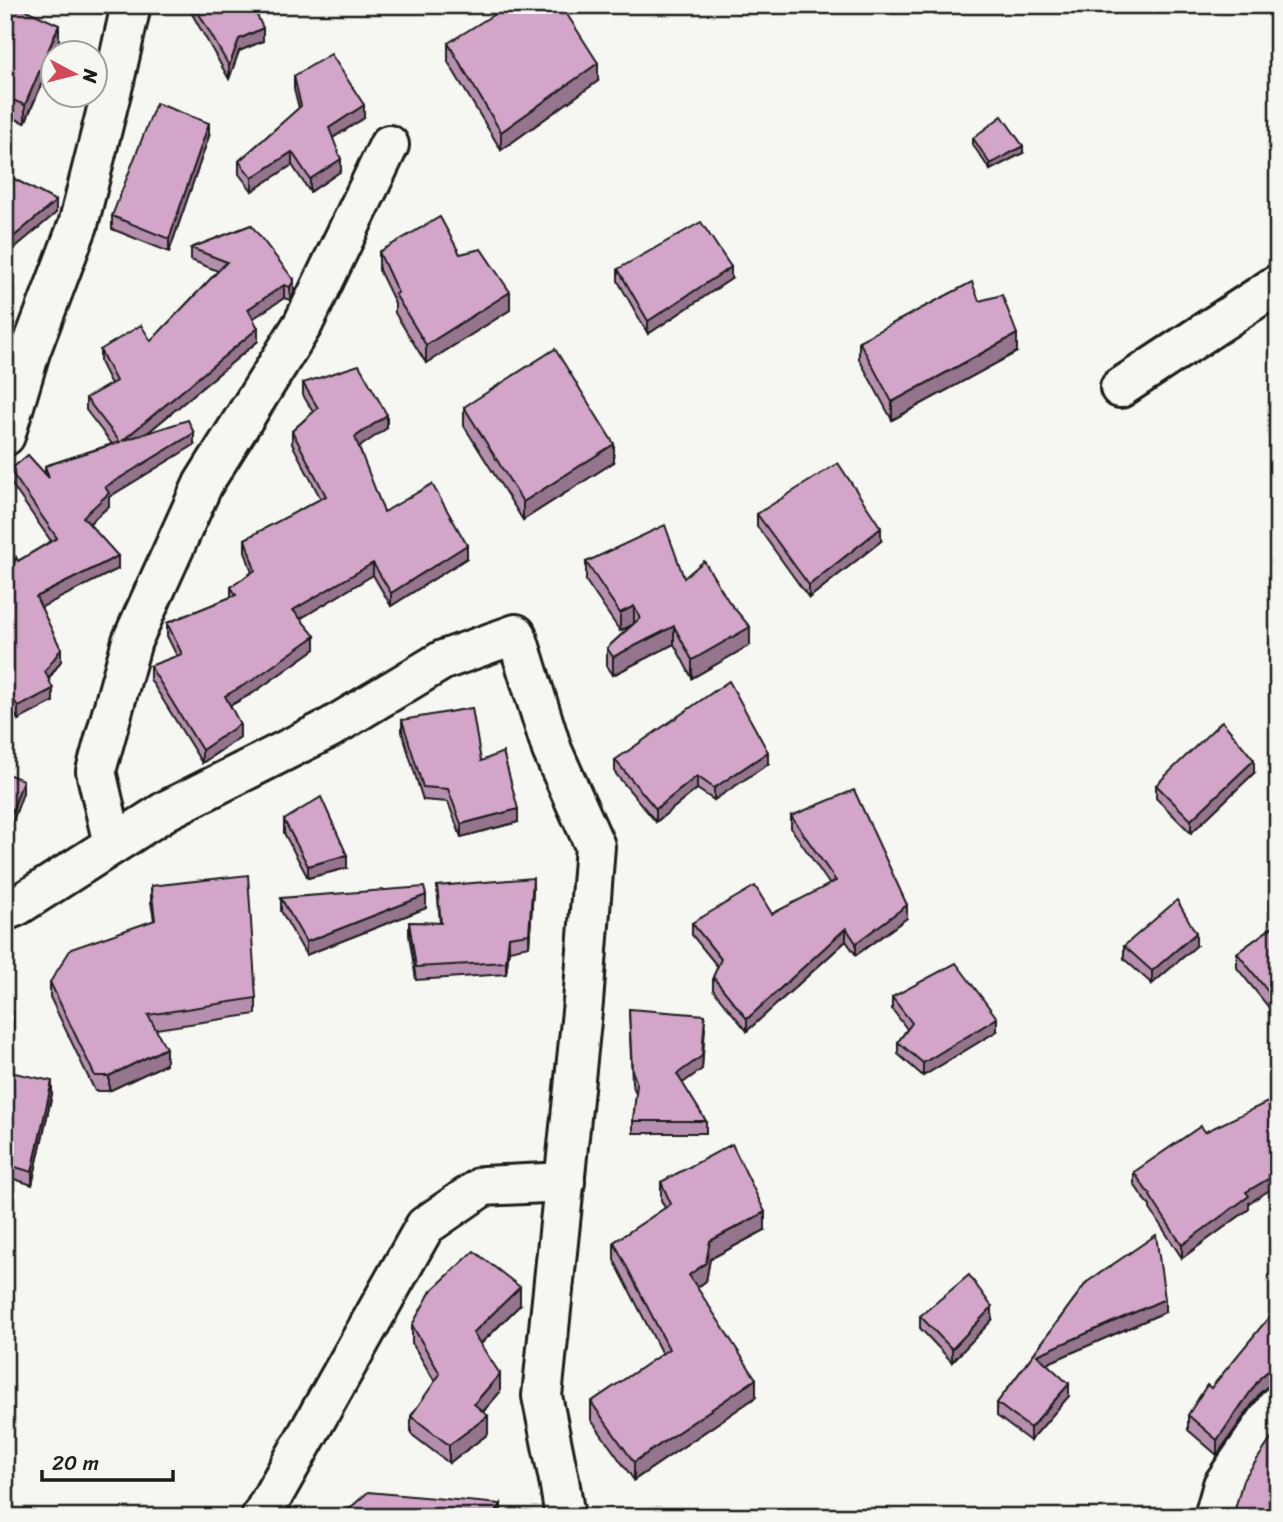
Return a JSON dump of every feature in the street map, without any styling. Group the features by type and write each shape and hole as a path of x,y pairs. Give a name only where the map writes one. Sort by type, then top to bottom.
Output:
{"street":[{"path":"5,436 30,352 78,225 131,5"},
{"path":"113,844 96,771 132,641 203,484 303,324 389,145"},
{"path":"1120,388 1278,284"},
{"path":"5,911 17,906 167,810 330,728 443,660 516,634 552,750 595,846 583,1002 542,1396 559,1513"},
{"path":"261,1517 425,1226 482,1186 565,1182"},
{"path":"1214,1517 1223,1485 1278,1405"}],"building":[{"path":"5,5 15,5 59,25 53,38 38,38 38,74 25,105 5,97"},
{"path":"194,5 252,5 263,28 239,39 229,66"},
{"path":"509,5 561,5 598,63 501,132 448,43"},
{"path":"331,54 364,105 329,128 341,159 310,179 292,152 252,178 239,161 301,106 294,76"},
{"path":"156,103 209,123 169,239 112,216"},
{"path":"1002,116 1023,146 990,164 973,138"},
{"path":"5,174 56,201 5,244"},
{"path":"440,217 460,254 481,249 510,292 426,345 395,294 398,293 379,252"},
{"path":"701,222 731,267 648,321 618,269"},
{"path":"251,225 294,280 290,287 284,285 248,309 258,328 122,441 188,420 194,433 105,487 109,493 83,517 118,556 36,597 61,649 45,671 53,689 18,707 5,684 5,591 16,557 18,561 57,538 10,470 28,455 49,478 45,466 120,442 86,398 116,381 100,350 141,325 151,341 227,262 191,248"},
{"path":"972,282 979,301 1002,295 1017,334 892,402 859,341"},
{"path":"555,349 614,444 523,502 464,407"},
{"path":"359,365 387,415 355,437 384,512 432,484 467,545 391,593 373,563 293,610 315,636 253,680 225,696 240,724 202,750 150,666 182,654 167,623 236,595 231,587 255,570 245,539 326,496 292,431 318,408 303,383"},
{"path":"838,463 881,528 809,585 757,514"},
{"path":"665,525 684,578 704,561 729,602 750,627 692,660 674,626 613,657 607,648 640,618 634,606 620,613 586,562"},
{"path":"729,681 768,752 714,788 697,776 656,809 615,760"},
{"path":"472,708 481,761 503,752 518,809 461,824 448,789 423,787 402,720"},
{"path":"1222,721 1254,760 1191,820 1156,785"},
{"path":"5,773 23,780 5,831"},
{"path":"1278,783 1278,799 1271,788"},
{"path":"854,790 907,905 856,943 846,928 747,1019 713,977 721,959 692,923 755,886 772,914 836,881 791,816"},
{"path":"321,797 347,855 308,866 284,820"},
{"path":"248,875 256,998 148,1015 166,1048 109,1076 95,1076 50,982 71,949 155,920 151,886"},
{"path":"533,878 529,934 509,937 506,962 416,967 409,922 441,923 437,886"},
{"path":"424,887 426,895 306,942 281,898"},
{"path":"1177,900 1196,933 1152,971 1124,946"},
{"path":"1278,923 1278,1004 1237,953"},
{"path":"956,963 997,1018 923,1063 898,1042 912,1023 892,997"},
{"path":"629,1009 705,1015 702,1056 677,1074 706,1121 633,1121 637,1084 632,1070"},
{"path":"5,1010 13,1012 5,1061"},
{"path":"5,1071 52,1081 32,1172 5,1164 5,1137 12,1108 5,1106"},
{"path":"1278,1097 1278,1173 1246,1192 1249,1196 1182,1245 1151,1194 1134,1172 1201,1126 1205,1132"},
{"path":"732,1144 765,1212 710,1241 706,1263 689,1275 756,1379 634,1462 591,1402 669,1349 614,1242 671,1204 661,1182"},
{"path":"1156,1235 1165,1299 1037,1355 1069,1384 1030,1428 997,1403 1087,1282"},
{"path":"474,1251 520,1287 473,1333 500,1374 474,1404 488,1416 449,1445 411,1416 440,1374 412,1325 431,1291"},
{"path":"969,1275 992,1307 952,1349 920,1316"},
{"path":"1278,1306 1278,1369 1268,1371 1260,1378 1217,1440 1188,1415 1207,1385 1211,1388"},
{"path":"1278,1429 1278,1517 1230,1517 1243,1480"},
{"path":"368,1492 501,1504 493,1517 340,1517"}]}
